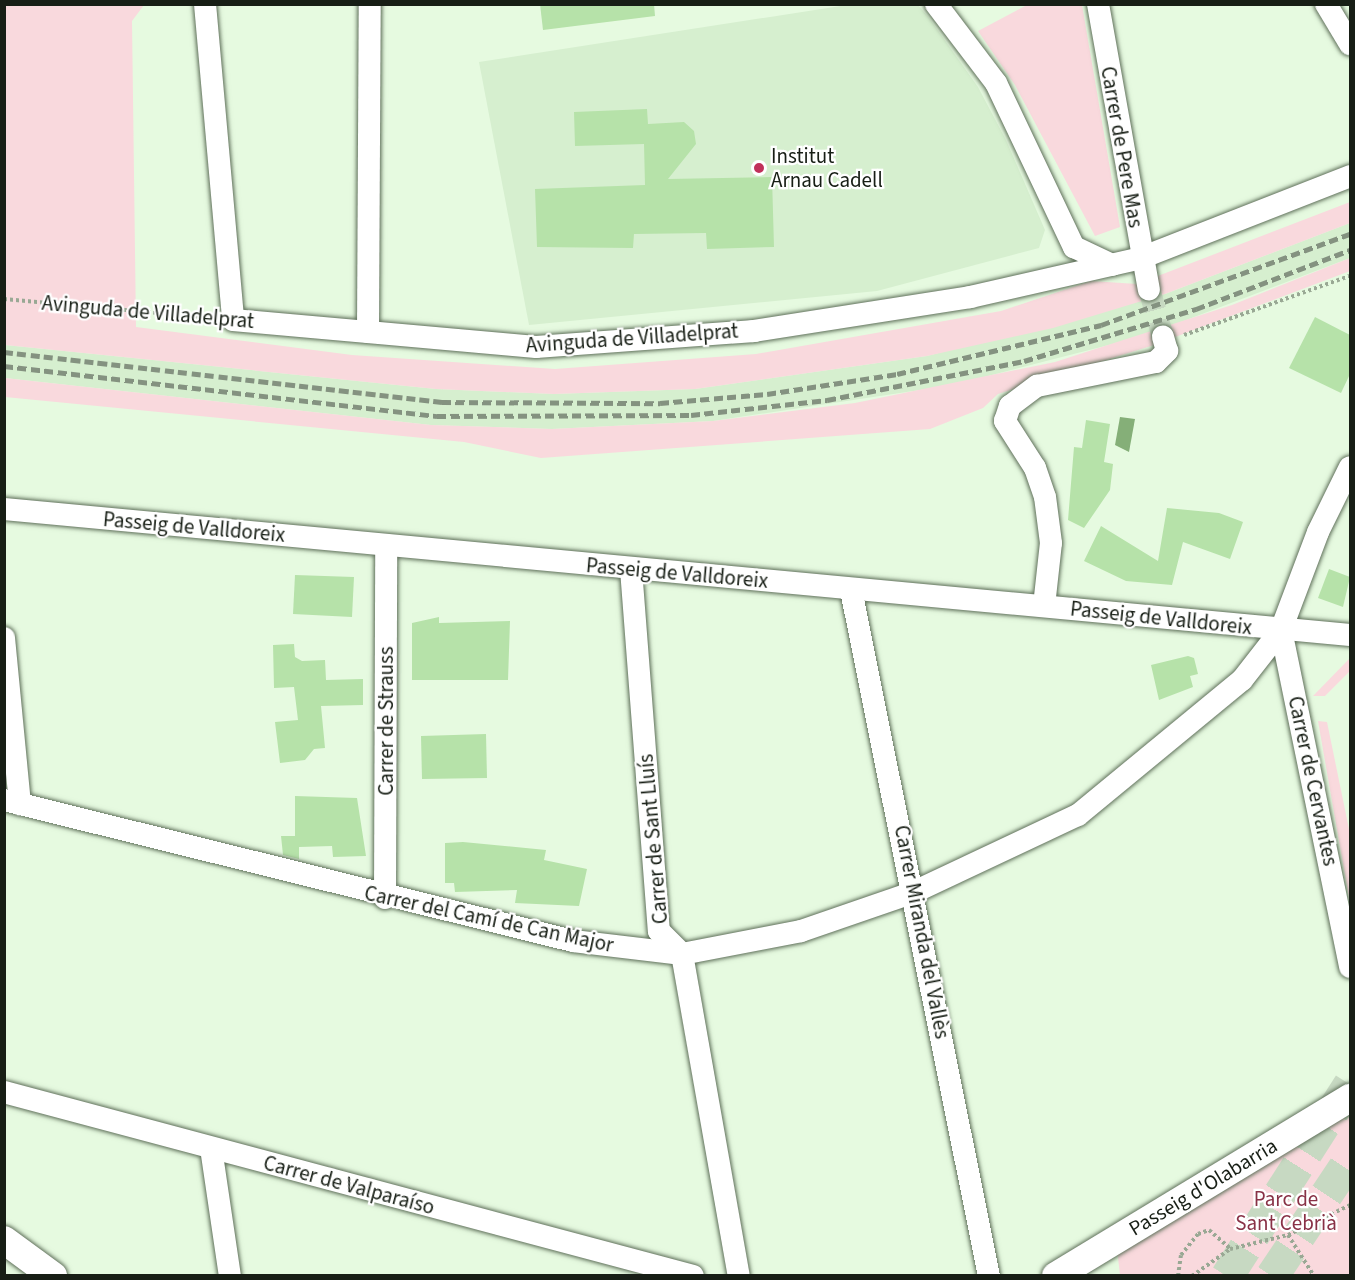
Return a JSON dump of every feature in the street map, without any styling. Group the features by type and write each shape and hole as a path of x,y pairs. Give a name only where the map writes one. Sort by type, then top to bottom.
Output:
{"main road":[{"name":"Passeig d'Olabarria","path":"1056,1275 1350,1098"},
{"path":"4,1240 53,1275"}],"street":[{"path":"205,4 233,320"},
{"path":"368,332 370,4"},
{"path":"936,4 996,83 1074,247 1112,265"},
{"name":"Carrer de Pere Mas","path":"1098,4 1141,258 1149,289"},
{"path":"1326,4 1350,44"},
{"path":"1141,258 1350,176"},
{"name":"Avinguda de Villadelprat","path":"233,320 536,347 754,331 970,297 1141,258"},
{"path":"1044,606 1051,543 1045,496 1035,468 1005,421 1010,406 1037,386 1156,362 1167,351 1171,341"},
{"path":"1281,630 1318,532 1350,467"},
{"name":"Passeig de Valldoreix","path":"4,509 1350,635"},
{"name":"Carrer de Strauss","path":"385,898 386,545"},
{"name":"Carrer de Sant Lluís","path":"631,569 659,931 681,954"},
{"name":"Carrer Miranda del Vallès","path":"851,590 914,892 989,1275"},
{"name":"Carrer del Camí de Can Major","path":"12,802 385,898 573,941 681,954 801,931 914,892 1078,815 1242,680 1281,630"},
{"name":"Carrer de Cervantes","path":"1281,630 1350,967"},
{"path":"4,638 12,802"},
{"path":"681,954 740,1275"},
{"name":"Carrer de Valparaíso","path":"4,1092 693,1275"},
{"path":"211,1148 230,1275"}],"path":[{"path":"1171,341 1350,276"},
{"name":"Avinguda de Villadelprat","path":"4,299 233,320"},
{"path":"1192,1275 1230,1248 1288,1235 1350,1205"},
{"path":"1178,1275 1181,1255 1198,1234 1209,1230 1230,1248"},
{"path":"1288,1235 1314,1275"}],"shaded area":[{"name":"Institut Arnau Cadell","path":"847,5 918,5 929,18 978,87 1006,140 1045,230 1039,248 877,291 529,325 479,62"},
{"path":"1350,223 1350,258 1144,336 953,385 713,421 552,429 431,425 5,378 5,345 436,389 554,394 695,389 927,356 1165,294"},
{"path":"1120,417 1135,419 1129,452 1115,445"}],"green space":[{"path":"4,5 144,5 132,21 136,327 352,355 555,369 756,354 1001,311 1091,281 1137,284 1350,202 1350,223 1165,294 1053,328 927,356 695,389 554,394 436,389 5,345"},
{"path":"1027,5 1082,5 1120,227 1095,236 1015,85 978,31"},
{"path":"1350,258 1350,271 1154,345 998,394 983,408 930,429 541,458 464,442 5,397 5,378 431,425 552,429 713,421 855,403 1055,362 1232,305"},
{"path":"1350,658 1350,671 1325,696 1313,696"},
{"path":"1318,721 1327,722 1350,834 1350,904"},
{"name":"Parc de Sant Cebrià","path":"1350,1098 1350,1275 1120,1275 1116,1240"}],"building":[{"path":"540,4 654,4 655,16 543,30"},
{"path":"647,109 648,124 684,122 694,131 696,144 668,179 772,177 774,247 707,249 706,233 634,234 633,248 537,247 535,189 645,185 644,144 575,146 574,112"},
{"path":"1315,317 1350,335 1350,374 1341,393 1289,368"},
{"path":"1086,420 1110,424 1104,462 1113,464 1110,490 1084,528 1068,520 1074,447 1082,448"},
{"path":"1167,508 1219,513 1243,522 1230,559 1183,542 1172,585 1126,581 1084,561 1101,526 1158,561"},
{"path":"1329,569 1350,577 1343,607 1318,598"},
{"path":"295,575 354,577 352,617 293,614"},
{"path":"439,617 439,623 510,621 508,680 412,680 412,623"},
{"path":"294,644 295,657 302,661 325,660 326,680 363,679 363,705 321,706 325,748 314,749 305,760 280,763 275,722 298,720 294,687 274,688 273,645"},
{"path":"1188,656 1194,658 1198,674 1190,676 1193,687 1159,700 1151,665"},
{"path":"486,734 487,778 422,779 421,736"},
{"path":"295,796 357,798 366,856 333,857 332,846 299,847 299,859 283,855 281,836 295,836"},
{"path":"463,842 546,850 544,860 587,869 579,906 515,903 517,890 455,892 454,883 445,883 445,843"}],"tunnel":[{"path":"1149,289 1163,337"},
{"path":"1227,1276 1350,1084"},
{"path":"1272,1276 1350,1159"}],"railway":[{"path":"4,352 442,402 660,403 767,394 897,374 1101,325 1350,234"},
{"path":"4,366 437,416 691,415 827,400 1024,361 1196,309 1350,250"}],"place":[{"name":"Institut Arnau Cadell","path":"759,168"}]}
